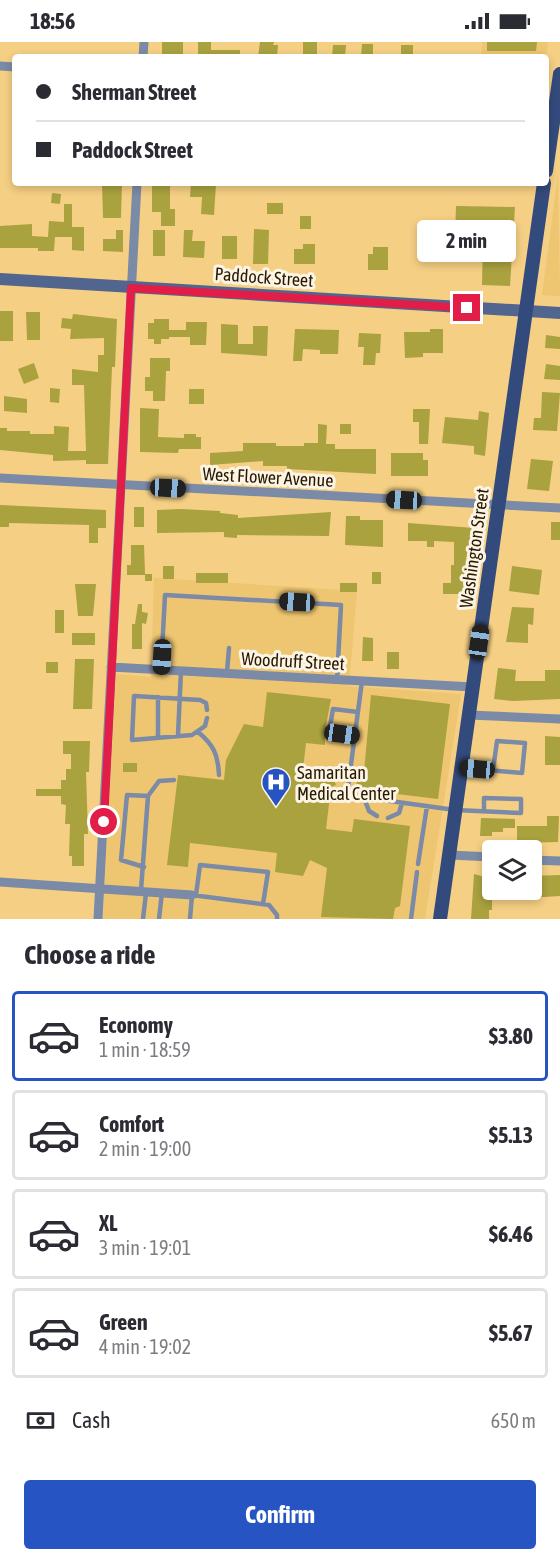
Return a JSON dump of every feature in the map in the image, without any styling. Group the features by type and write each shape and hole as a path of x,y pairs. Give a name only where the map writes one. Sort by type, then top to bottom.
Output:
{"main road":[{"path":"549,146 560,74"},
{"name":"Washington Street","path":"440,919 544,186"},
{"name":"Paddock Street","path":"0,279 560,314"}],"street":[{"path":"98,919 137,186"},
{"name":"West Flower Avenue","path":"0,478 560,508"},
{"name":"Woodruff Street","path":"111,667 472,687"},
{"path":"469,714 560,719"},
{"path":"449,855 482,857"},
{"path":"542,860 560,861"},
{"path":"0,882 194,895"}],"lane":[{"path":"161,670 165,595 189,596 341,605 337,680"},
{"path":"227,674 229,648"},
{"path":"178,735 181,671"},
{"path":"362,681 347,795 455,810 521,813 521,799 484,798 483,811"},
{"path":"207,710 206,704 200,700 134,696 132,741 174,738 178,735 198,732 205,726 207,718"},
{"path":"158,697 158,738"},
{"path":"355,736 329,732 333,709 358,712"},
{"path":"198,732 208,740 218,756 219,775"},
{"path":"461,767 522,773 525,744 497,741 494,770"},
{"path":"144,919 143,890 148,796 159,781 174,780"},
{"path":"144,867 121,860 127,795 148,796"},
{"path":"364,798 369,812 377,816"},
{"path":"388,818 399,813 402,803"},
{"path":"418,864 427,806"},
{"path":"190,919 200,865 268,872 263,904"},
{"path":"411,919 417,872"},
{"path":"159,919 162,892"},
{"path":"194,895 269,905 277,915 277,919"}],"shaded area":[{"path":"482,42 548,42 546,54 481,54"},
{"path":"558,174 560,296 542,295"},
{"name":"Samaritan Medical Center","path":"154,578 357,591 349,686 461,694 425,919 103,919 116,674 151,677"}],"building":[{"path":"162,42 183,42 183,54 162,54"},
{"path":"198,42 211,42 211,50 240,50 240,54 198,54"},
{"path":"260,42 274,42 273,45 278,45 277,54 258,54"},
{"path":"303,42 317,42 317,54 303,54"},
{"path":"487,42 537,42 536,51 487,51"},
{"path":"362,44 373,44 373,54 361,54"},
{"path":"333,45 346,45 345,54 332,54"},
{"path":"401,45 413,45 413,54 401,54"},
{"path":"102,186 122,186 121,218 103,218"},
{"path":"152,186 170,186 170,209 175,209 175,226 161,226 161,212 152,212"},
{"path":"191,186 216,186 214,215 201,214 202,197 190,197"},
{"path":"52,193 61,194 60,204 51,203"},
{"path":"267,203 283,203 283,214 267,214"},
{"path":"64,204 72,204 72,227 84,227 84,251 72,250 72,237 55,237 54,251 38,251 38,248 0,248 0,226 32,224 32,236 48,237 49,221 64,222"},
{"path":"456,206 515,207 510,286 482,285 483,237 455,237"},
{"path":"300,216 311,216 311,229 300,229"},
{"path":"254,229 269,230 268,264 253,264"},
{"path":"116,230 123,230 123,252 103,251 103,239 116,239"},
{"path":"153,230 165,230 165,256 153,256"},
{"path":"184,230 193,230 192,241 205,241 204,258 183,257"},
{"path":"222,236 237,236 237,259 222,259"},
{"path":"303,244 315,244 315,264 294,264 294,249 303,249"},
{"path":"373,247 388,247 388,270 368,270 368,254 373,254"},
{"path":"0,311 13,311 13,341 0,341"},
{"path":"26,312 40,312 40,340 27,340"},
{"path":"73,314 117,319 115,367 112,367 108,464 86,464 86,460 53,461 53,455 0,450 0,428 7,428 7,431 30,431 30,434 54,434 54,426 69,427 68,451 86,451 84,385 72,385 72,369 98,372 98,355 104,355 104,338 70,339 71,329 61,328 62,318 72,319"},
{"path":"154,319 169,319 169,330 186,330 186,322 207,322 206,345 190,345 190,337 169,337 169,339 161,339 161,344 154,344 154,339 148,339 148,323 154,323"},
{"path":"221,324 238,325 238,344 253,344 253,326 268,326 267,356 221,353"},
{"path":"295,329 339,330 338,354 320,354 320,350 303,349 302,361 293,361"},
{"path":"430,329 443,329 443,353 423,353 423,357 405,358 404,332 430,332"},
{"path":"359,333 381,334 380,353 376,353 375,365 363,365 364,347 358,347"},
{"path":"546,335 560,337 560,349 545,348"},
{"path":"150,358 170,358 170,371 166,371 165,401 153,401 153,391 145,391 145,377 150,377"},
{"path":"34,363 39,378 24,384 18,369"},
{"path":"546,364 560,366 560,380 544,379"},
{"path":"50,388 60,389 59,403 50,402"},
{"path":"189,389 204,389 204,404 189,404"},
{"path":"542,392 560,393 557,431 533,430 534,418 541,418"},
{"path":"4,396 27,399 27,413 4,411"},
{"path":"140,408 159,409 158,437 184,438 184,434 196,434 196,437 201,437 201,449 179,449 178,453 140,452"},
{"path":"413,409 430,409 428,444 419,444 419,422 413,422"},
{"path":"479,411 489,413 485,456 474,454 474,446 442,443 445,417 478,420"},
{"path":"318,424 327,425 326,444 335,444 335,449 376,449 376,474 287,469 287,466 263,466 263,461 210,465 210,453 243,451 243,443 304,446 304,443 318,443"},
{"path":"340,424 351,424 351,434 340,434"},
{"path":"391,453 423,453 423,460 428,460 428,476 391,476"},
{"path":"531,459 553,461 549,491 527,489"},
{"path":"0,505 106,510 106,528 98,528 98,543 89,543 89,525 9,523 9,527 0,527"},
{"path":"134,507 144,507 144,527 134,527"},
{"path":"157,510 220,511 220,513 238,515 238,518 331,512 329,536 237,535 237,538 224,537 224,532 157,533"},
{"path":"346,516 360,516 360,520 383,520 383,547 345,545"},
{"path":"551,522 560,522 560,540 551,540"},
{"path":"408,523 474,528 472,557 466,557 464,594 443,594 443,583 451,583 454,542 434,541 434,547 427,547 427,541 408,541"},
{"path":"131,545 144,545 145,574 152,574 152,581 145,581 145,575 127,575 127,565 131,565"},
{"path":"163,566 174,566 174,579 163,579"},
{"path":"512,566 542,570 539,595 509,591"},
{"path":"372,572 381,572 381,584 372,584"},
{"path":"196,573 228,573 228,583 196,583"},
{"path":"340,583 357,583 357,592 340,592"},
{"path":"75,584 96,584 93,616 78,616"},
{"path":"138,604 142,604 142,612 148,613 146,624 142,623 142,649 132,649 132,624 135,624"},
{"path":"512,607 534,608 533,625 528,624 528,643 506,642"},
{"path":"55,610 64,610 64,633 55,633"},
{"path":"72,633 95,633 95,645 72,645"},
{"path":"363,637 373,638 373,661 362,661"},
{"path":"387,652 399,652 399,669 387,669"},
{"path":"75,659 94,659 92,709 73,709"},
{"path":"46,662 58,662 58,673 46,673"},
{"path":"498,668 516,670 515,681 545,681 545,670 560,670 560,699 513,701 494,699"},
{"path":"267,692 331,699 325,731 325,745 306,743 303,769 331,772 336,785 331,787 326,829 352,832 354,819 410,826 400,906 395,908 393,919 321,917 327,868 310,860 303,876 275,872 277,853 190,843 188,867 167,865 178,775 224,780 226,760 244,724 263,727"},
{"path":"371,695 450,704 438,799 356,789 358,771 364,772"},
{"path":"545,736 560,737 560,765 545,765"},
{"path":"63,741 90,741 89,772 86,772 88,834 84,834 84,866 72,866 72,856 69,856 70,824 65,824 66,805 61,804 61,796 36,796 36,789 61,789 61,780 66,780 66,769 71,769 71,754 63,754"},
{"path":"123,763 137,763 137,772 123,772"},
{"path":"547,816 559,816 558,842 517,840 517,826 547,826"},
{"path":"481,818 515,819 515,828 503,828 503,832 492,832 492,836 480,836"},
{"path":"474,874 482,876 482,900 492,900 492,910 489,910 489,919 471,919"},
{"path":"560,875 560,896 542,897 542,876"}],"place":[{"name":"Samaritan Medical Center","path":"276,808"}],"route":[{"path":"104,822 131,288 467,308"}]}
